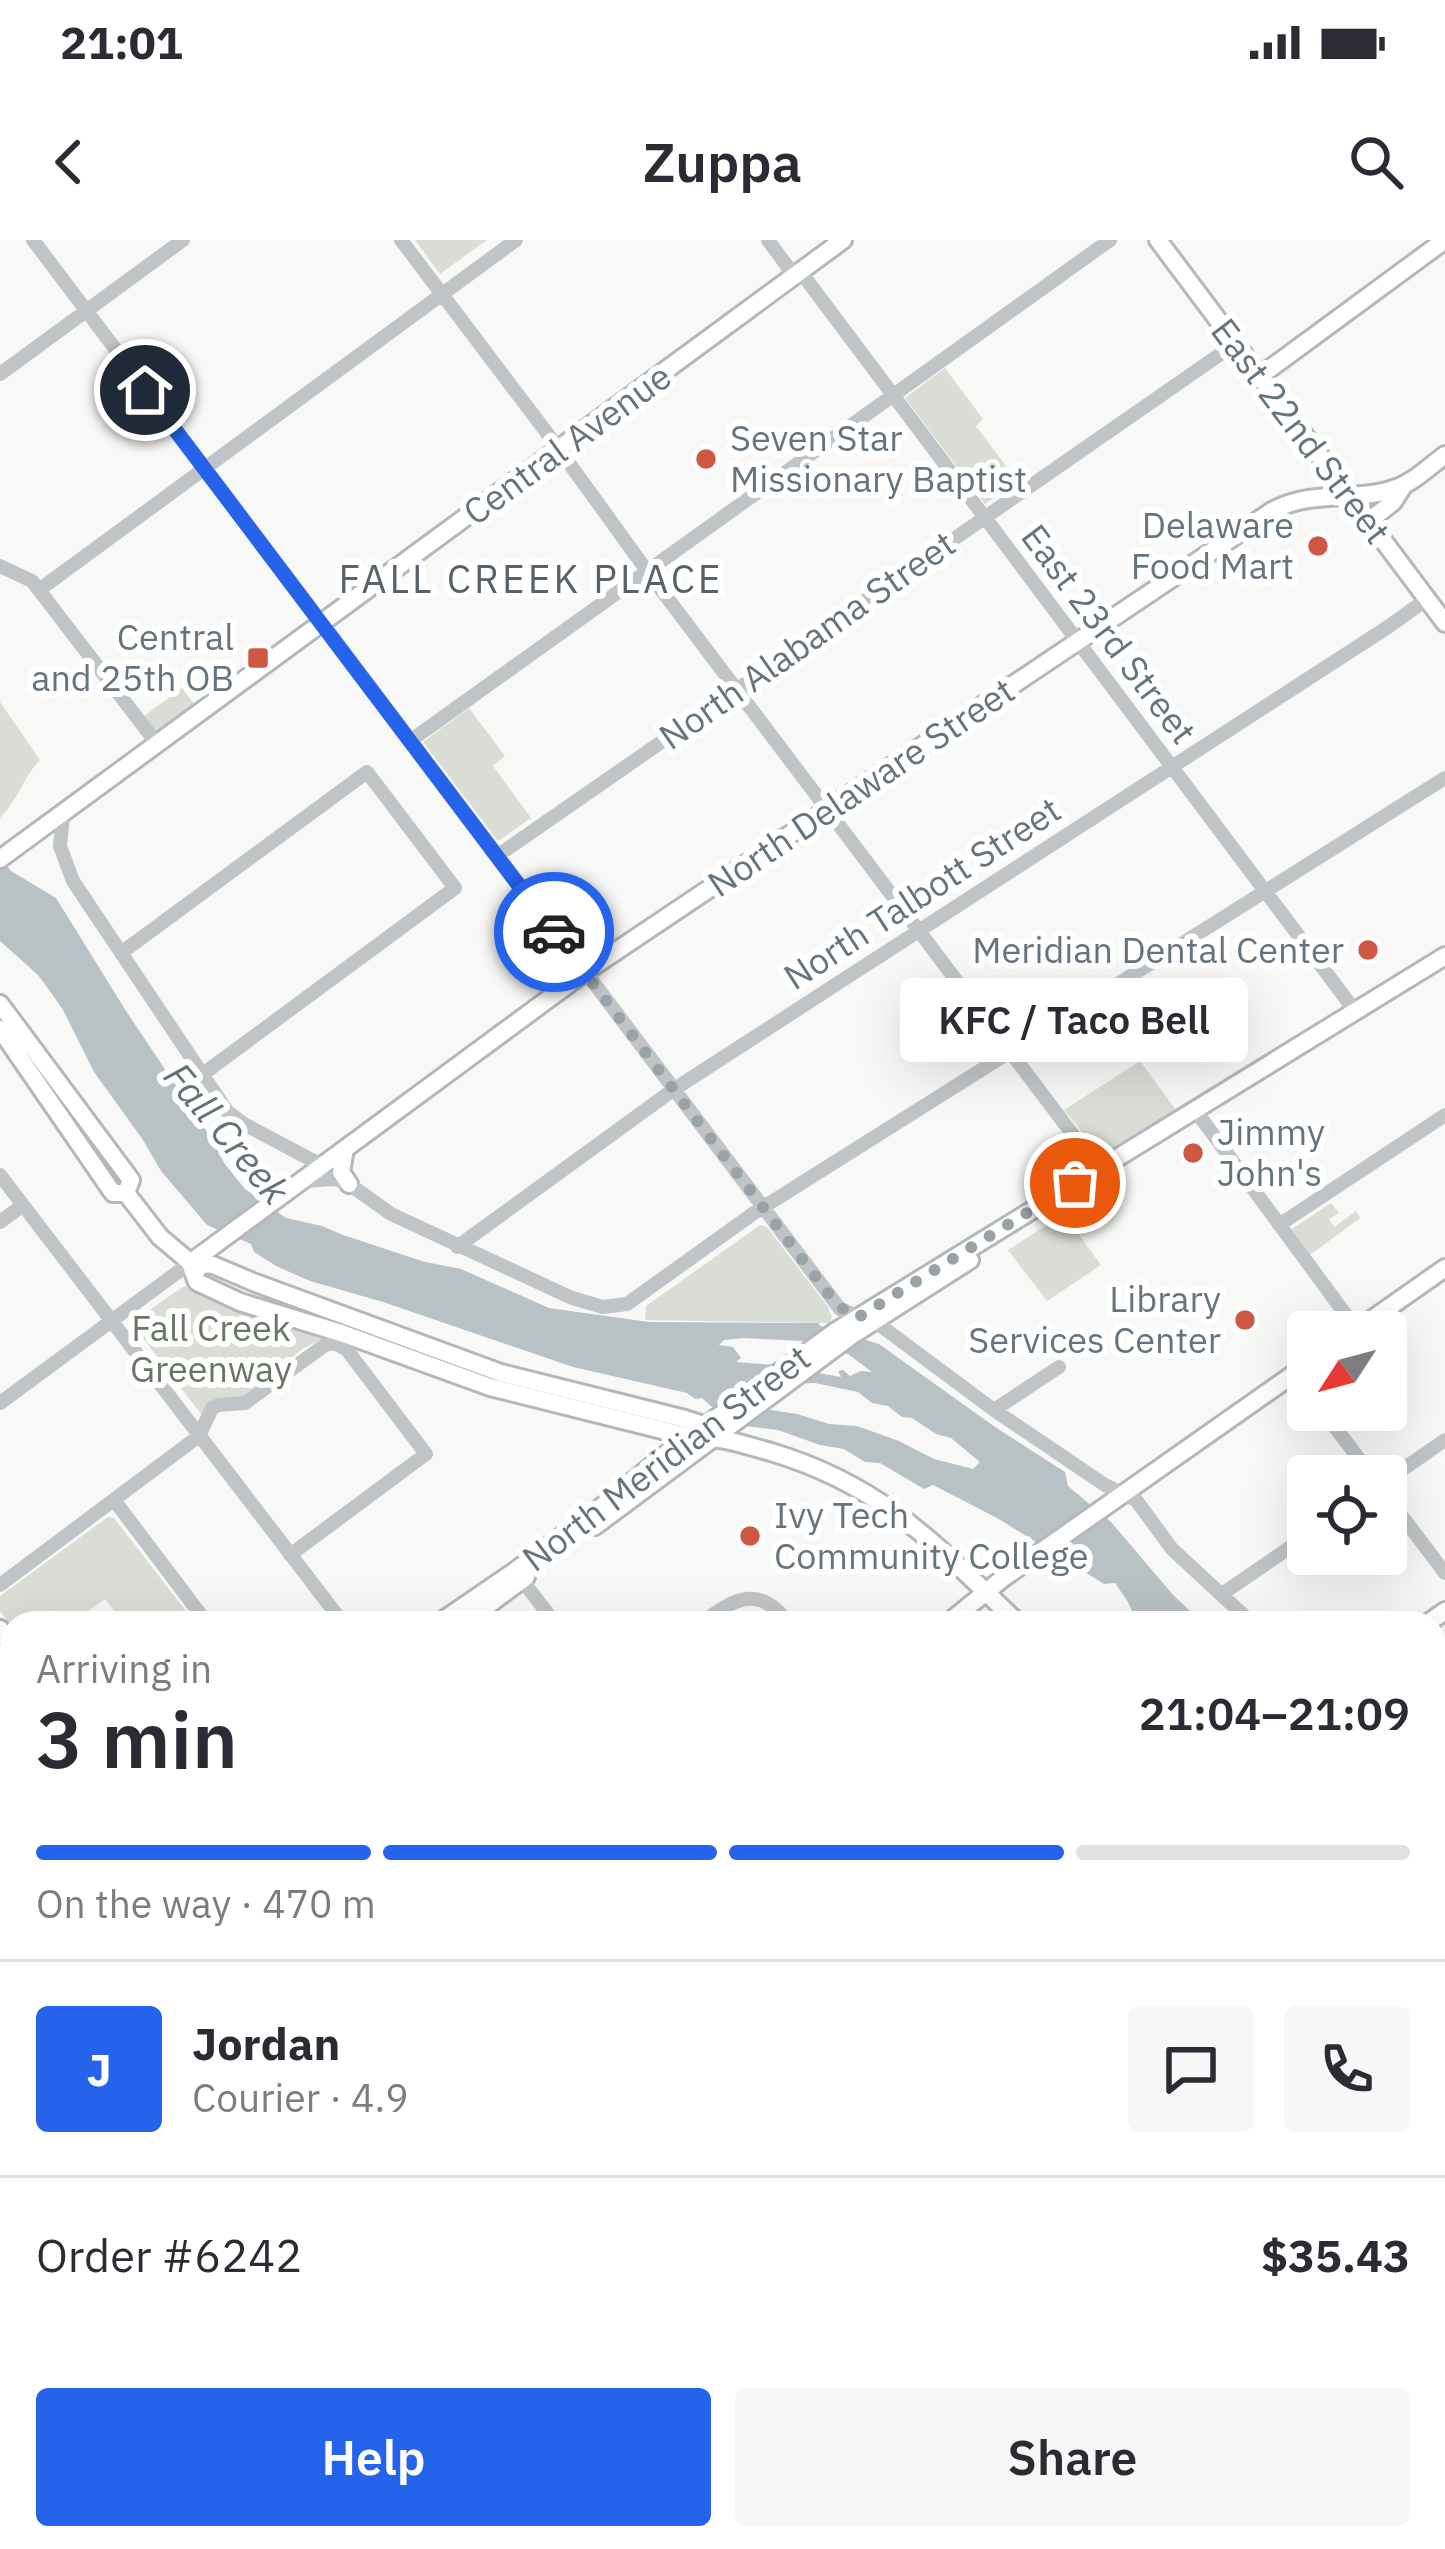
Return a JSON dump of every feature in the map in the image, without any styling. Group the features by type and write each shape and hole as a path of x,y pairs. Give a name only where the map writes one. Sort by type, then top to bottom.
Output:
{"main road":[{"name":"Central Avenue","path":"0,860 843,240"},
{"name":"East 22nd Street","path":"1158,240 1445,623"},
{"path":"1260,376 1445,240"},
{"name":"North Delaware Street","path":"190,1263 585,972 1272,511 1302,499 1391,490 1445,455"},
{"path":"1369,521 1393,502 1405,484"},
{"name":"North Meridian Street","path":"480,1611 855,1327 1098,1168 1445,956"},
{"name":"North Meridian Street","path":"855,1327 1445,968"},
{"path":"0,1004 6,1033 113,1192 126,1193 154,1232 190,1263 197,1282 240,1302 490,1387 690,1437 719,1426"},
{"path":"345,1148 340,1172 349,1184"},
{"path":"190,1263 213,1264 501,1373 719,1426 807,1463 851,1482 907,1519 1005,1611"},
{"path":"1384,1311 1445,1268"},
{"path":"962,1611 1287,1379"},
{"name":"North Meridian Street","path":"456,1611 690,1437"}],"street":[{"path":"33,240 855,1327 994,1410 1117,1497 1136,1500 1172,1549 1240,1611"},
{"path":"0,374 183,240"},
{"path":"401,240 1098,1168"},
{"path":"38,590 516,240"},
{"name":"East 23rd Street","path":"768,240 790,270 806,279 1354,1011"},
{"path":"410,740 1110,240"},
{"name":"North Alabama Street","path":"497,856 1235,344"},
{"path":"0,566 27,578 38,590 158,745"},
{"name":"North Talbott Street","path":"457,1247 674,1090 1427,599"},
{"path":"122,953 367,772 455,888 202,1074"},
{"path":"301,1183 335,1179 349,1184 391,1214 457,1247 572,1298 597,1307 618,1306 637,1299 763,1208 1445,778"},
{"path":"63,816 60,845 73,881 232,1116 323,1166"},
{"path":"33,836 50,837 60,845"},
{"path":"1279,1225 1445,1115"},
{"path":"1201,1118 1341,1311"},
{"path":"0,1175 334,1611"},
{"path":"0,1222 23,1205"},
{"name":"North Delaware Street","path":"0,1403 190,1263"},
{"path":"0,1585 199,1436 212,1408 245,1403 309,1355 338,1344 426,1454 290,1555"},
{"path":"994,1410 1059,1367"},
{"path":"1338,1431 1356,1455"},
{"path":"1407,1466 1445,1440"},
{"path":"114,1500 194,1611"},
{"path":"1407,1523 1445,1574"},
{"path":"1222,1594 1287,1549"},
{"path":"522,1580 546,1611"},
{"path":"718,1611 732,1601 750,1598 776,1611"}],"green space":[{"path":"415,240 487,240 440,274"},
{"path":"945,368 983,419 976,426 1018,482 985,504 905,398"},
{"path":"182,688 194,704 156,732 144,716"},
{"path":"0,702 40,760 0,818"},
{"path":"469,708 505,756 493,766 531,818 498,841 423,742"},
{"path":"1140,1061 1176,1110 1101,1155 1064,1110"},
{"path":"1331,1203 1339,1213 1329,1219 1334,1227 1356,1211 1360,1218 1310,1255 1292,1229"},
{"path":"1064,1214 1101,1265 1047,1301 1008,1250"},
{"path":"760,1225 767,1227 828,1307 829,1323 645,1320 646,1306"},
{"name":"Fall Creek Greenway","path":"184,1286 329,1336 304,1348 240,1398 212,1400 201,1414 133,1325"},
{"path":"108,1517 114,1518 186,1611 114,1611 105,1599 88,1611 0,1611 0,1596"}],"shaded area":[{"name":"Fall Creek","path":"0,858 11,871 56,898 224,1163 245,1189 286,1218 461,1269 549,1308 649,1322 818,1323 879,1344 1065,1472 1068,1486 1111,1522 1190,1611 1132,1611 1115,1583 1104,1584 933,1485 924,1489 844,1449 778,1430 744,1426 702,1398 573,1367 276,1266 254,1252 251,1244 207,1225 161,1171 94,1072 63,1010 38,975 0,941","holes":["744,1338 803,1341 848,1354 872,1372 850,1376 838,1371 841,1377 736,1362 741,1358 733,1347 719,1345","766,1381 815,1383 858,1392 872,1403 888,1406 951,1438 980,1462 973,1469 934,1459 857,1426 771,1410 735,1389 736,1384"]}],"way so far":[{"path":"554,932 837,1305 857,1318 1075,1183"}],"place":[{"name":"Seven Star Missionary Baptist","path":"706,459"},
{"name":"Delaware Food Mart","path":"1318,546"},
{"name":"Central and 25th OB","path":"258,658"},
{"name":"Meridian Dental Center","path":"1368,950"},
{"name":"Jimmy John's","path":"1193,1153"},
{"name":"KFC / Taco Bell","path":"1075,1183"},
{"name":"Library Services Center","path":"1245,1320"},
{"name":"Ivy Tech Community College","path":"750,1536"}],"district":[{"name":"FALL CREEK PLACE","path":"531,579"}],"route":[{"path":"145,390 554,932"}]}
